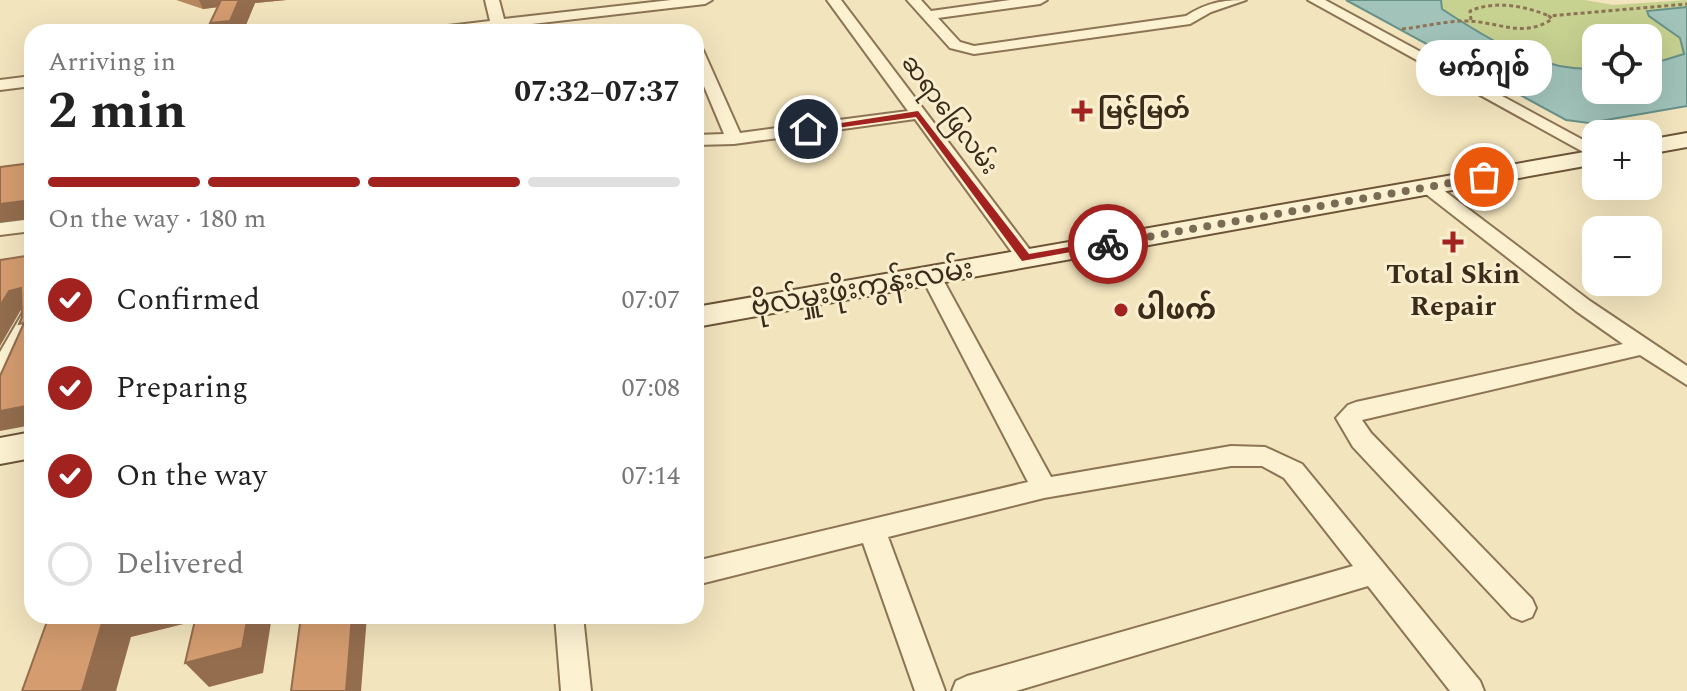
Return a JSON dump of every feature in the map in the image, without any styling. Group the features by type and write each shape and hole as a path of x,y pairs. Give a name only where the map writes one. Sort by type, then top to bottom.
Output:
{"street":[{"path":"492,0 498,24"},
{"path":"528,24 705,0"},
{"name":"ဆရာဖြေလမ်း","path":"834,0 1026,258"},
{"path":"914,0 955,45 974,50 1190,20 1206,9 1239,0"},
{"path":"928,15 1040,0"},
{"path":"1315,0 1582,147"},
{"path":"704,69 734,139"},
{"path":"0,85 24,82"},
{"path":"704,140 734,139 918,114"},
{"path":"1662,144 1687,140"},
{"name":"ဗိုလ်မှူးဖိုးကွန်းလမ်း","path":"704,316 1582,158"},
{"path":"1428,187 1583,306 1687,377"},
{"path":"0,229 24,226"},
{"path":"931,276 1044,488"},
{"path":"0,372 24,328"},
{"path":"1522,608 1362,440 1348,418 1356,411 1643,347"},
{"path":"0,451 24,446"},
{"path":"704,571 1044,488 1231,456 1265,457 1293,471 1469,691"},
{"path":"872,530 930,691"},
{"path":"967,691 1372,573"},
{"path":"570,624 576,691"}],"path":[{"path":"1473,21 1470,11 1475,6 1490,4 1510,5 1549,16 1687,4"},
{"path":"1399,30 1473,21 1496,28 1523,30 1545,25 1552,19 1549,16"}],"green space":[{"path":"1440,0 1585,0 1613,5 1687,0 1687,7 1648,11 1649,16 1660,24 1582,24 1582,68 1554,65 1515,51 1442,9"},
{"path":"1662,25 1680,38 1685,54 1662,61"}],"water":[{"path":"1346,0 1441,0 1442,9 1496,42 1554,65 1582,68 1582,104 1662,104 1662,61 1684,54 1680,38 1649,16 1647,11 1687,7 1687,106 1606,120 1566,120"}],"building":[{"path":"221,0 239,0 230,21 210,23"},
{"path":"24,164 24,201 0,204 0,167"},
{"path":"24,256 24,323 19,324 22,317 21,288 9,291 0,306 0,260"},
{"path":"24,323 24,406 0,411 0,376"},
{"path":"46,624 102,624 82,691 22,691"},
{"path":"194,624 246,624 242,648 185,663"},
{"path":"300,624 351,624 346,691 291,691"}],"way so far":[{"path":"1108,244 1484,177"}],"place":[{"name":"မြင့်မြတ်","path":"1082,111"},
{"name":"မက်ဂျစ်","path":"1484,177"},
{"name":"Total Skin Repair","path":"1453,242"},
{"name":"ပါဖက်","path":"1121,310"}],"route":[{"path":"808,129 918,114 1026,258 1108,244"}]}
